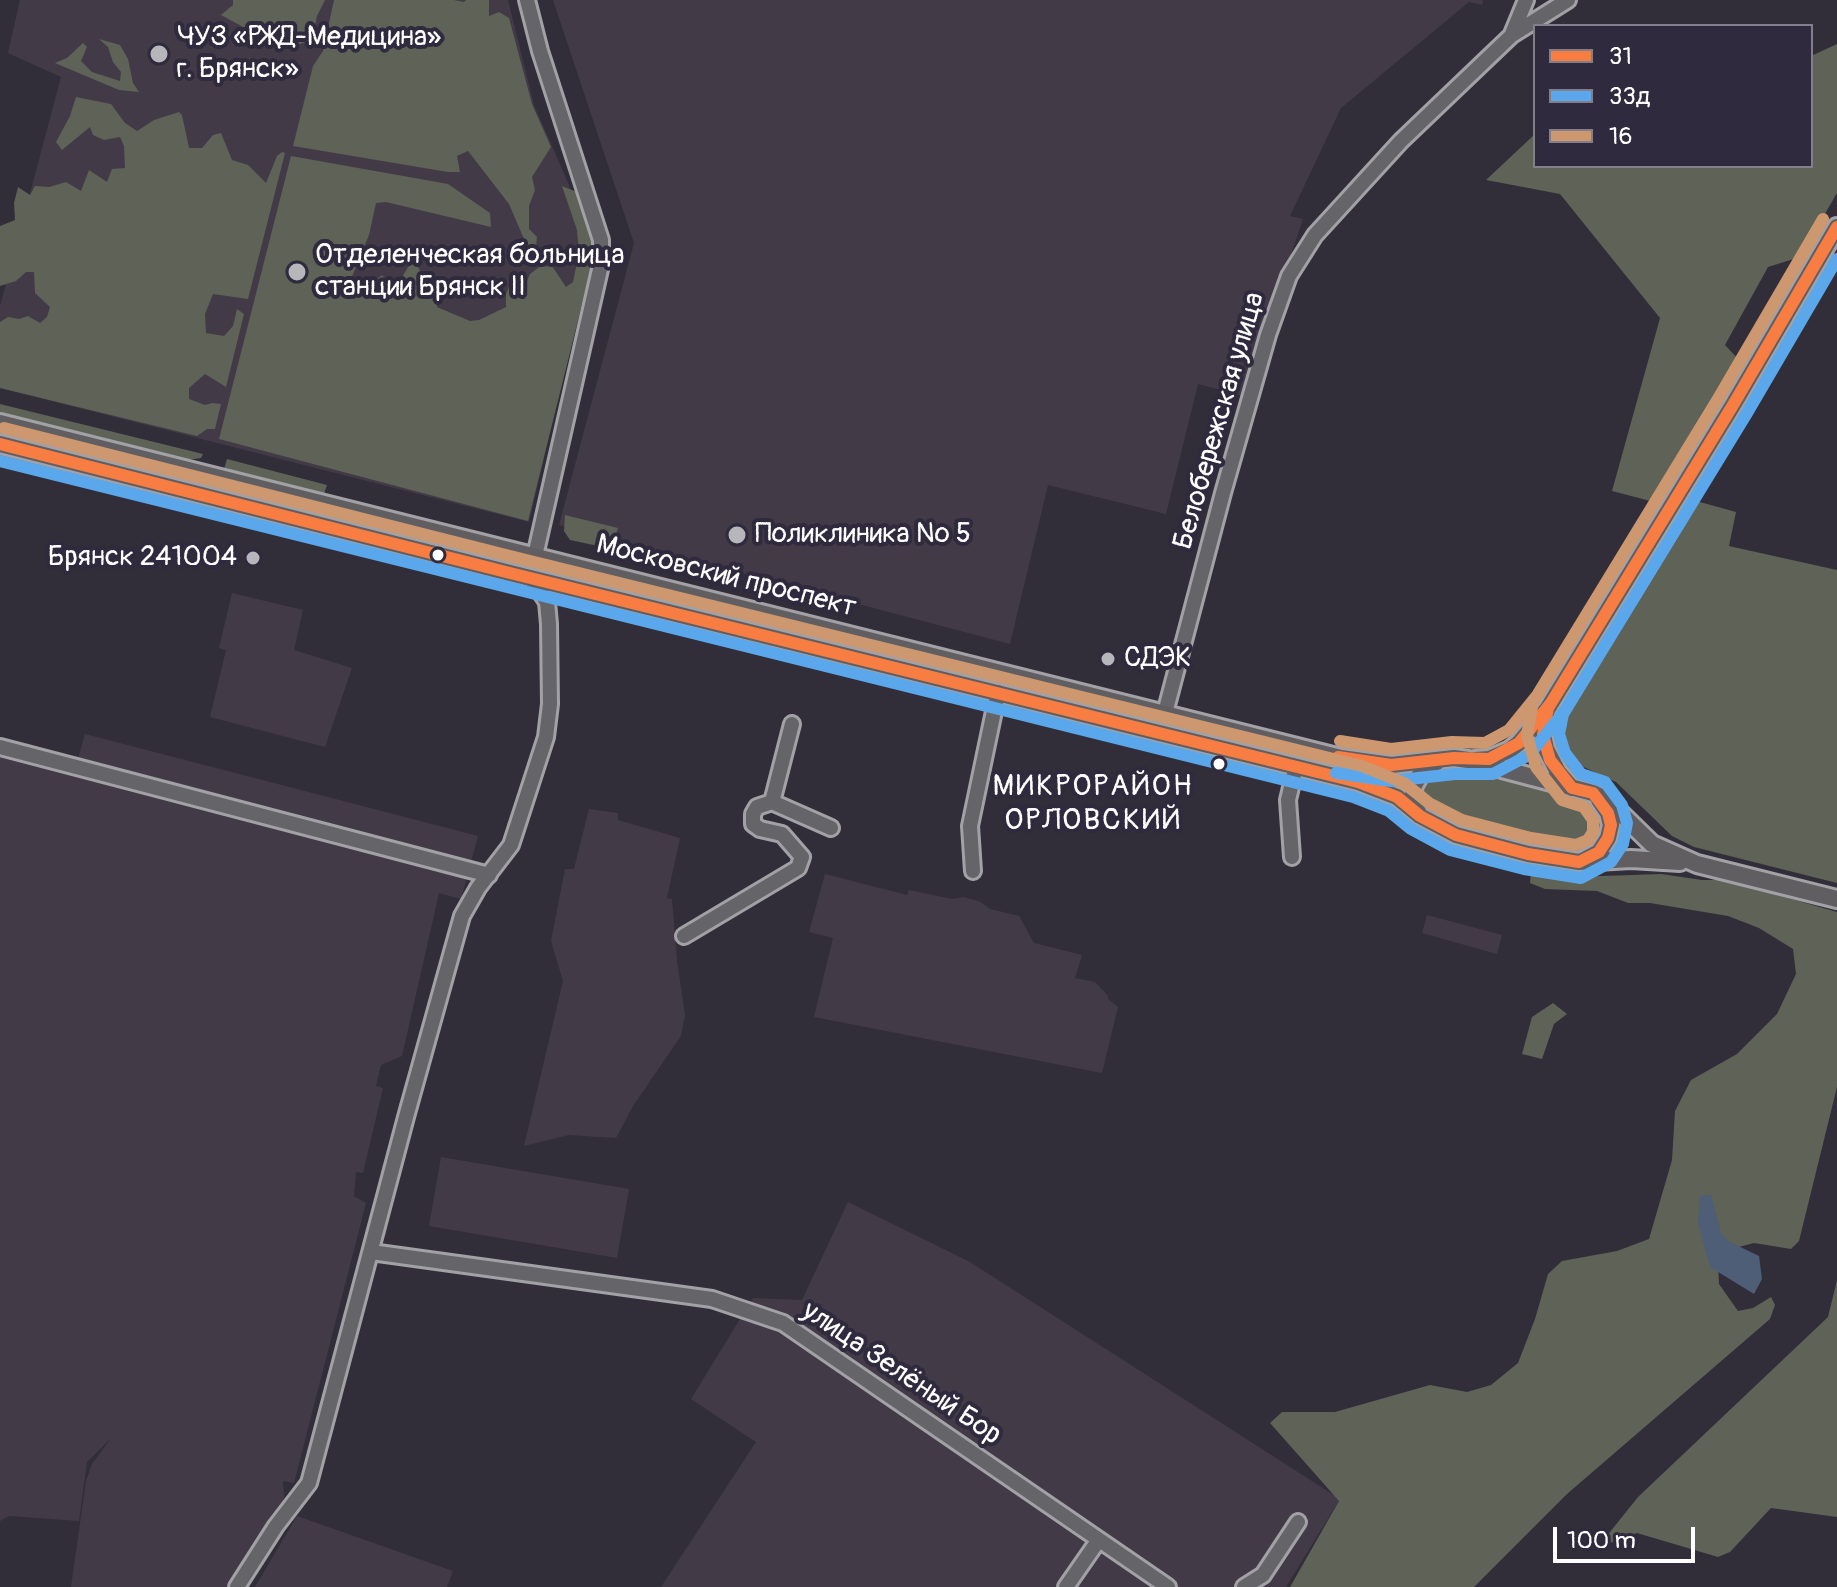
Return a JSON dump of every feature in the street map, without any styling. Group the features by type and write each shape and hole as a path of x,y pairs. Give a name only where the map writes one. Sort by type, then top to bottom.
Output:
{"main road":[{"path":"1468,760 1489,759 1510,750 1548,708 1733,405 1837,227"},
{"name":"Московский проспект","path":"0,423 1366,763 1391,765 1468,760 1593,793"},
{"name":"Московский проспект","path":"0,444 1296,766 1397,797 1420,816 1456,835 1528,854 1579,862 1631,859 1697,864"},
{"path":"531,578 535,556"},
{"path":"1548,708 1543,726 1546,749 1558,772 1572,788"},
{"path":"1420,816 1414,805 1413,787 1422,771 1442,760"},
{"path":"1579,862 1599,852 1608,838 1611,825 1608,813 1593,793"},
{"path":"1593,793 1607,800 1652,844 1697,864 1837,899"}],"street":[{"path":"527,0 540,51 601,240 601,265 535,556"},
{"name":"Белобережская улица","path":"1512,35 1526,0"},
{"name":"Белобережская улица","path":"1165,713 1223,493 1268,335 1289,276 1315,235 1390,152 1512,35 1568,0"},
{"path":"237,1587 276,1526 309,1483 462,916 471,897 511,845 546,737 550,704 547,602 531,578"},
{"path":"973,871 970,826 998,692"},
{"path":"772,802 792,724"},
{"path":"0,747 489,875"},
{"path":"1292,857 1288,800 1296,766"},
{"path":"684,936 798,868 802,857 782,834 760,829 753,824 757,807 772,802 831,828"},
{"name":"улица Зелёный Бор","path":"371,1252 712,1299 783,1323 1168,1587"},
{"path":"1244,1587 1263,1575 1298,1522"},
{"path":"1066,1587 1098,1541"}],"shaded area":[{"name":"Отделенческая больница станции Брянск II","path":"20,0 508,0 534,105 569,185 585,248 585,283 529,522 0,388 0,306 61,77 8,53"},
{"path":"233,0 325,0 317,16 312,40 284,49 221,15 233,5"},
{"path":"334,0 489,0 489,16 499,12 509,18 532,104 551,147 532,177 535,190 529,206 529,229 537,237 536,248 527,246 509,204 468,151 457,156 460,172 448,172 293,146 313,66 323,51"},
{"path":"553,0 1483,0 1482,5 1469,2 1341,108 1290,216 1303,219 1243,396 1198,384 1166,514 1048,485 1010,644 559,525 634,243"},
{"path":"99,39 120,45 139,92 119,90 55,63 67,58 83,43 87,47 81,61 92,72 120,81 121,72 113,62 108,47"},
{"path":"1837,44 1837,193 1800,257 1768,267 1725,345 1741,362 1658,503 1612,491 1660,318 1560,194 1486,180 1533,136 1533,168 1813,168 1813,55"},
{"path":"76,97 111,104 125,123 137,131 154,120 179,112 189,148 202,148 213,135 221,133 232,160 248,165 266,183 277,156 285,153 248,299 213,294 205,314 206,333 224,336 233,326 237,309 244,314 226,387 205,374 189,388 189,399 205,405 221,404 215,429 207,429 197,436 0,388 0,322 8,317 19,319 28,316 40,323 47,317 50,307 35,293 34,272 26,272 16,281 0,286 0,226 15,220 14,203 18,187 30,195 35,186 49,187 66,182 81,191 89,170 107,182 112,169 125,168 124,146 120,137 104,140 93,135 90,127 62,150 56,142"},
{"path":"291,156 448,184 490,213 491,227 386,202 376,203 369,235 351,279 362,294 377,295 377,279 382,275 389,284 398,284 408,267 415,263 421,272 434,274 441,282 437,289 437,307 470,321 506,307 506,294 511,282 526,283 530,274 539,267 552,266 566,287 573,282 579,253 577,230 562,186 577,192 588,216 592,264 528,521 219,439"},
{"path":"0,404 203,454 201,458 187,460 0,413"},
{"path":"227,459 327,485 324,494 224,469"},
{"path":"1689,499 1736,512 1729,546 1837,570 1837,883 1694,847 1672,836 1616,782 1575,763 1564,753 1559,741 1558,725 1563,712"},
{"path":"565,515 618,528 614,541 603,547 570,540 564,531"},
{"path":"232,593 303,610 294,650 352,668 325,747 210,717 226,650 219,648"},
{"path":"85,734 478,836 461,899 439,893 402,1056 381,1065 376,1086 383,1088 363,1173 356,1172 354,1196 366,1203 294,1483 283,1481 285,1509 231,1587 71,1587 86,1481 92,1464 111,1438 87,1462 79,1521 9,1516 0,1521 0,747 76,766"},
{"path":"1443,767 1586,799 1594,804 1603,821 1599,840 1585,852 1567,853 1442,823 1427,812 1421,794 1428,777"},
{"path":"589,809 618,813 618,820 680,838 667,898 672,899 685,1015 681,1036 633,1106 616,1138 569,1135 524,1146 563,981 551,941 565,869 574,869"},
{"path":"1537,867 1572,877 1661,874 1725,880 1837,912 1837,1087 1799,1241 1791,1249 1754,1243 1735,1248 1718,1263 1719,1284 1738,1311 1753,1308 1771,1297 1775,1305 1770,1319 1567,1494 1474,1587 1290,1587 1339,1501 1270,1423 1282,1412 1335,1412 1430,1385 1467,1392 1491,1385 1518,1363 1548,1274 1562,1261 1617,1251 1649,1239 1672,1160 1675,1111 1691,1080 1737,1054 1777,1014 1796,974 1793,949 1759,928 1728,916 1650,903 1628,903 1597,891 1545,889 1530,883 1531,871"},
{"path":"825,874 907,895 909,890 981,902 990,909 1019,916 1034,943 1082,955 1075,978 1095,982 1118,1007 1102,1073 814,1017 833,938 809,932"},
{"path":"1427,915 1502,935 1497,954 1422,933"},
{"path":"1553,1003 1567,1014 1554,1024 1542,1059 1522,1054 1532,1017"},
{"path":"441,1157 629,1189 617,1258 429,1226"},
{"path":"848,1202 970,1262 1340,1499 1286,1587 661,1587 756,1442 691,1399 753,1298 802,1300"},
{"path":"1837,1280 1837,1517 1771,1508 1730,1552 1718,1557 1637,1533 1602,1546 1638,1497 1828,1317"},
{"path":"297,1516 453,1571 447,1587 255,1587"}],"water":[{"path":"1711,1195 1721,1233 1730,1242 1759,1256 1762,1279 1754,1294 1710,1267 1698,1223 1700,1196"}],"transit line":[{"name":"16","path":"4,428 1362,766 1404,783 1429,803 1462,820 1531,838 1576,845 1588,840 1593,832 1593,820 1584,807 1562,800 1536,767 1527,735 1533,702 1719,397 1823,219"},
{"name":"31","path":"0,444 1358,782 1397,797 1420,816 1456,835 1528,854 1579,862 1599,852 1608,838 1611,825 1608,813 1593,793 1572,788 1550,760 1543,735 1548,708 1733,405 1837,227"},
{"name":"33д","path":"0,461 1353,797 1389,811 1411,829 1450,850 1524,869 1581,878 1611,862 1623,844 1627,823 1622,805 1605,782 1581,774 1565,753 1559,734 1563,714 1837,259"},
{"name":"16","path":"1340,741 1391,749 1452,742 1485,743 1509,730 1539,693"},
{"name":"31","path":"1338,757 1391,765 1454,758 1489,759 1519,743 1551,703"},
{"name":"33д","path":"1336,773 1391,781 1455,774 1493,774 1529,755 1563,713"}],"place":[{"name":"ЧУЗ «РЖД-Медицина» г. Брянск»","path":"159,54"},
{"name":"Отделенческая больница станции Брянск II","path":"297,272"},
{"name":"Поликлиника № 5","path":"737,535"},
{"name":"Брянск 241004","path":"253,558"},
{"name":"СДЭК","path":"1108,659"}],"district":[{"name":"МИКРОРАЙОН ОРЛОВСКИЙ","path":"1093,804"}]}
